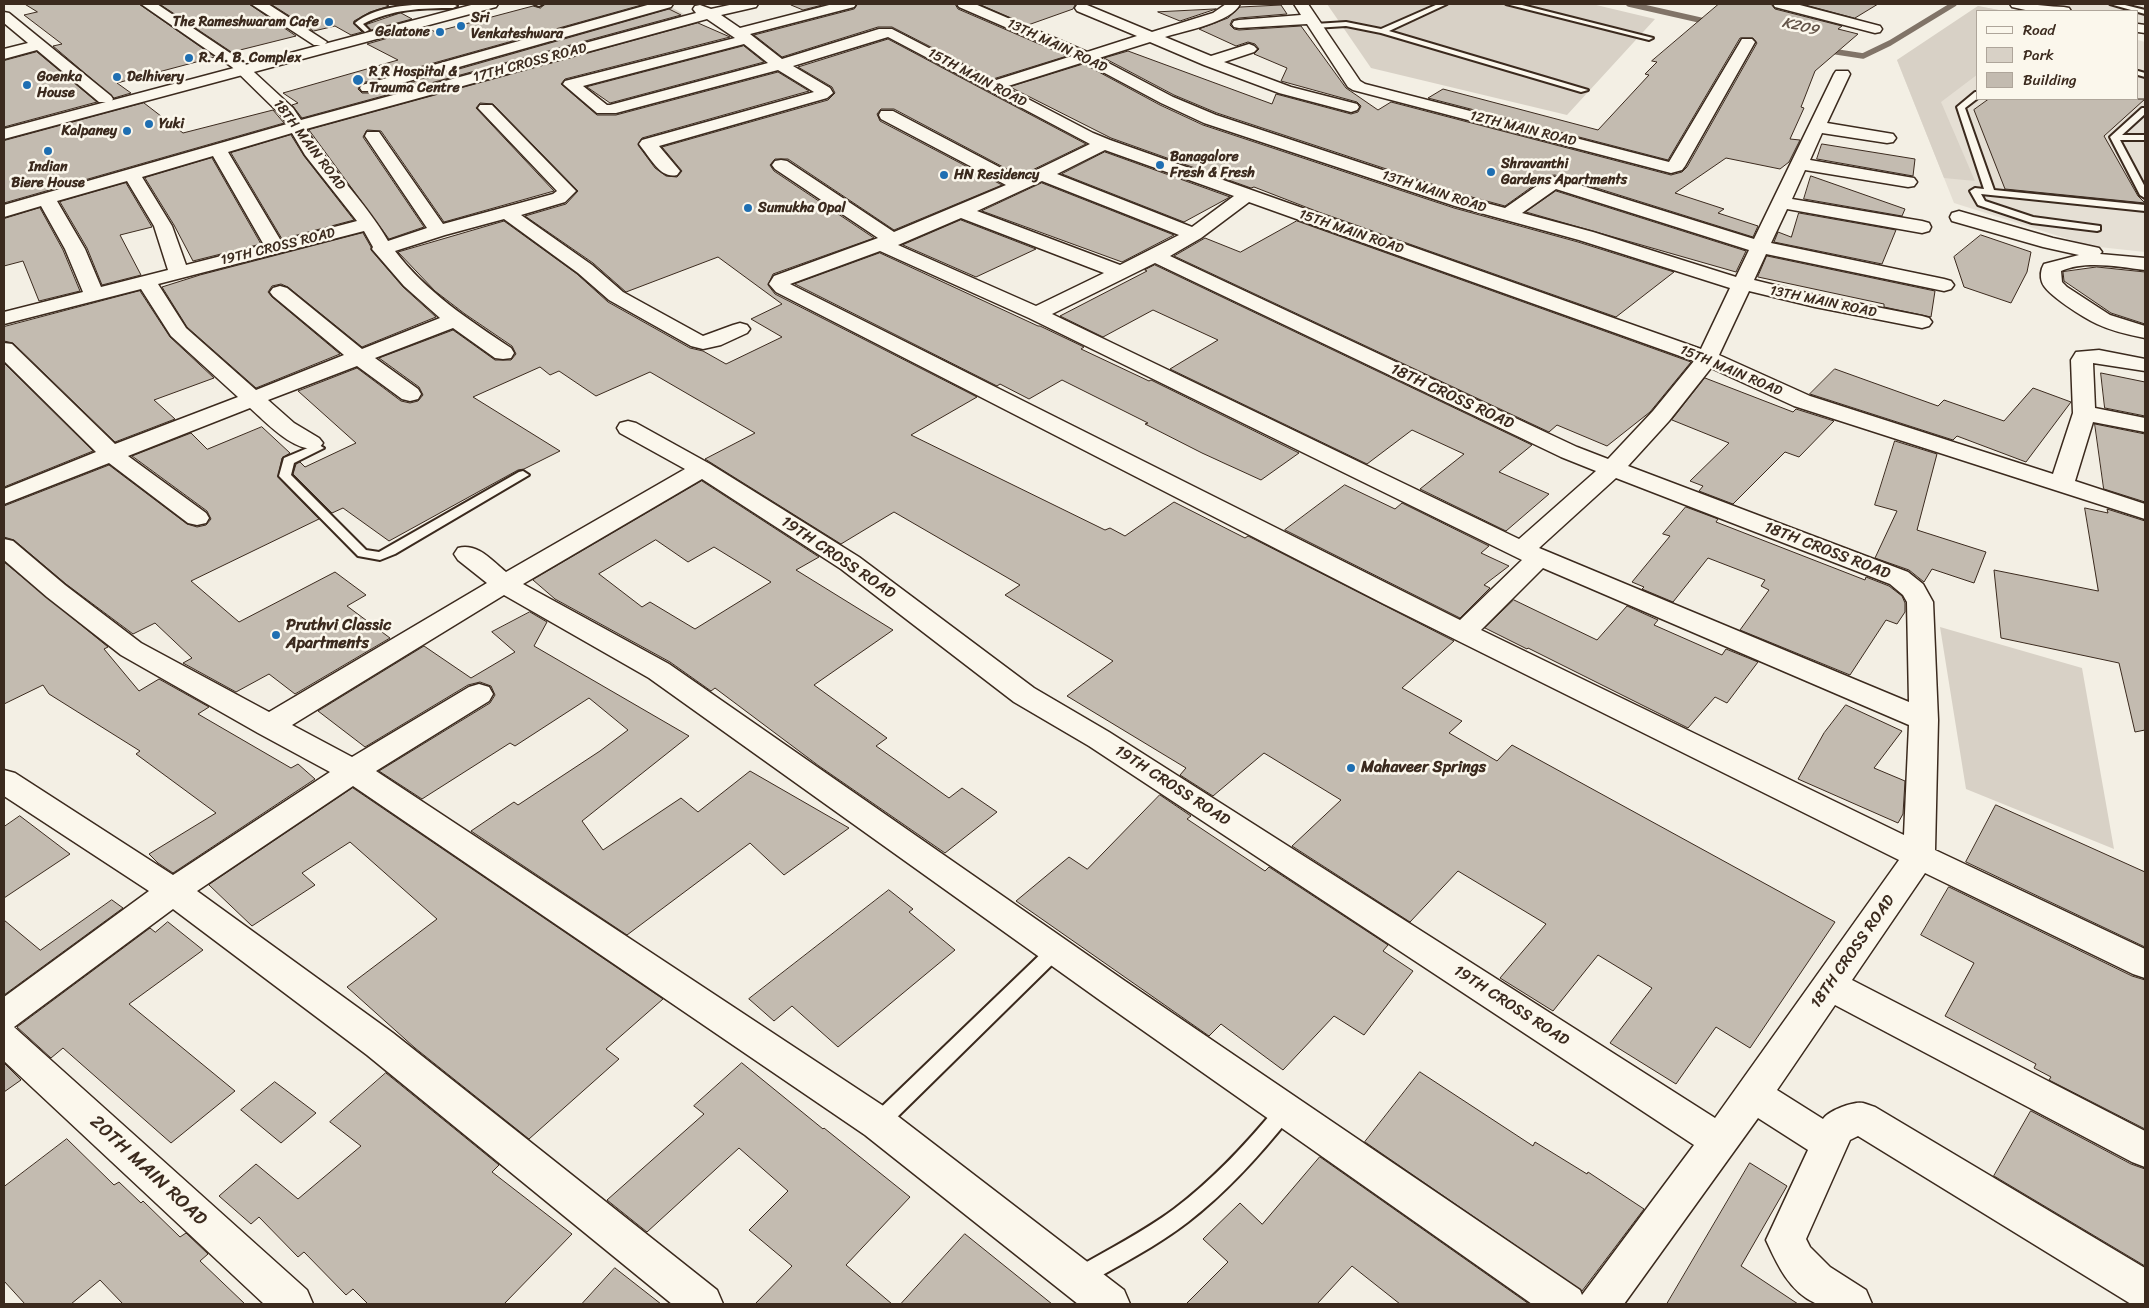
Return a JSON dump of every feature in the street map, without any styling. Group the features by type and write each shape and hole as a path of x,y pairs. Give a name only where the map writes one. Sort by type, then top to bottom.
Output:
{"main road":[{"name":"18TH MAIN ROAD","path":"148,4 240,67 287,111 295,127 312,151 369,224"},
{"path":"262,7 289,4"},
{"path":"4,125 105,98 240,67 491,4"},
{"path":"353,92 666,4"},
{"path":"671,171 648,144 825,93 780,65 742,36 692,4"},
{"name":"17TH CROSS ROAD","path":"4,211 295,127 751,4"},
{"path":"742,36 849,4"},
{"name":"13TH MAIN ROAD","path":"964,4 1086,58 1167,100 1210,119 1461,202 1586,236 1741,286 1744,284 1816,301 1922,322"},
{"path":"992,86 1218,16 1231,8 1233,4"},
{"name":"12TH MAIN ROAD","path":"1301,4 1354,84 1359,87 1671,168 1676,166 1747,42"},
{"path":"1780,4 1875,30"},
{"path":"2017,4 2035,5 2047,10"},
{"path":"4,134 240,67 319,42 458,5"},
{"path":"985,13 1007,6"},
{"path":"262,7 319,42"},
{"path":"1196,7 1218,16"},
{"path":"1082,8 1209,62 1285,90 1351,107"},
{"path":"4,16 105,98"},
{"path":"1239,24 1313,22"},
{"name":"15TH MAIN ROAD","path":"742,36 571,84 603,110 610,110 780,65 889,32 1087,137 1104,144 1246,196 1707,358 1802,401 2145,512"},
{"path":"4,54 40,45"},
{"path":"1209,62 1249,49"},
{"path":"1463,632 1531,553 1662,416 1707,358 1842,74"},
{"path":"287,111 306,106"},
{"path":"382,249 438,231 558,198 565,194 567,191 486,108"},
{"path":"887,115 1020,185"},
{"path":"1817,127 1887,138"},
{"path":"373,136 438,231"},
{"path":"1104,144 1042,176 961,211 887,242 781,280 779,284 783,288 1463,632 1919,856 2145,964"},
{"path":"218,150 275,247"},
{"path":"1799,164 1908,182"},
{"path":"781,165 887,242 1531,553 1924,720"},
{"path":"132,174 163,226 179,272"},
{"path":"1042,176 1194,234"},
{"path":"1507,215 1554,182 1760,247 1944,285"},
{"path":"1036,314 1155,256 1194,234 1246,196"},
{"path":"46,198 74,249 94,294"},
{"path":"1781,203 1922,227"},
{"path":"961,211 1122,273"},
{"path":"507,213 585,269 616,296 698,342 704,344 740,329"},
{"path":"1959,217 2050,244 2089,252 2145,258"},
{"path":"369,224 382,249 422,293 454,320 504,353"},
{"name":"19TH CROSS ROAD","path":"4,318 369,224"},
{"name":"18TH CROSS ROAD","path":"1155,256 1569,452 1899,578 1914,590 1920,602 1924,720 1919,856 1753,1095 1599,1304"},
{"path":"2145,264 2117,261 2074,262 2058,264 2051,268 2052,283 2060,292 2103,319 2145,332"},
{"path":"146,281 178,332 286,428 311,443"},
{"path":"280,292 358,357 410,394"},
{"path":"4,496 454,320"},
{"path":"2062,484 2084,413 2082,360 2084,357 2099,356 2145,366"},
{"path":"8,358 111,454 197,518"},
{"path":"2084,413 2145,425"},
{"name":"19TH CROSS ROAD","path":"628,428 702,468 850,563 1024,694 1099,739 1719,1141"},
{"path":"268,726 702,468"},
{"path":"4,547 56,591 131,649 268,726 353,771 878,1123 1110,1304"},
{"path":"467,554 504,584 659,671 1566,1304"},
{"path":"4,1016 173,891 353,771 479,694"},
{"path":"4,781 173,891 380,1044 703,1304"},
{"path":"1829,986 2145,1150"},
{"name":"20TH MAIN ROAD","path":"4,1039 293,1304"},
{"path":"1753,1095 1830,1144"},
{"path":"1852,1304 1816,1281 1796,1261 1786,1240 1837,1128 1849,1122 1862,1119 2145,1290"}],"lane":[{"path":"1382,31 1443,4"},
{"path":"1510,4 1649,38"},
{"path":"2114,4 2137,10"},
{"path":"1313,22 1346,24 1382,31 1584,90"},
{"path":"1976,95 1961,106 1990,192"},
{"path":"2114,138 2145,110"},
{"path":"2114,138 2145,138"},
{"path":"2114,138 2145,195"},
{"path":"2097,228 2032,220 1981,202 1975,191 2145,208"},
{"path":"311,443 318,448 288,461 284,476 362,554 371,556 380,556 391,551 435,524 524,476"},
{"path":"878,1123 1054,951"},
{"path":"1078,1279 1148,1237 1193,1206 1260,1141 1286,1109"}],"shaded area":[{"path":"2045,4 2145,4 2145,26 2139,24 2139,10 2074,10"},
{"path":"1978,6 1999,10 1976,10 1976,100 2139,100 2139,40 2145,42 2145,252 2090,246 1954,203 1897,60"}],"green space":[{"path":"1327,4 1592,4 1655,19 1567,115 1371,68"},
{"path":"669,6 689,17 318,113 311,107"},
{"path":"1978,6 1999,10 1976,10 1976,76 1941,102 1975,181 1944,178 1897,60"},
{"path":"1940,627 2082,668 2114,849 1966,789"}],"building":[{"path":"25,4 139,4 215,57 117,83 131,93 114,98 53,46 62,44 24,15 37,12"},
{"path":"160,4 249,4 296,36 232,52"},
{"path":"271,4 384,4 389,6 370,12 354,21 354,24 362,32 351,35 335,26 314,31"},
{"path":"545,4 645,4 362,83 358,89 362,93 375,93 669,9 681,15 302,118 292,105 298,103 283,93 398,60 367,44 427,27 435,32 533,6 540,8"},
{"path":"791,4 826,4 803,10"},
{"path":"858,4 955,4 958,9 1067,56 993,79 892,27 878,27 782,57 754,35 854,9"},
{"path":"979,4 1075,5 1073,9 1028,25"},
{"path":"1719,4 1771,4 1775,9 1842,26 1838,29 1858,34 1815,71 1801,107 1804,108 1790,139 1800,140 1789,162 1780,169 1726,158 1675,193 1724,209 1718,213 1758,226 1753,237 1555,175 1547,176 1505,206 1468,196 1217,113 1174,95 1104,58 1128,51 1272,104 1276,94 1351,114 1358,112 1361,106 1357,102 1281,81 1287,68 1254,54 1259,49 1255,44 1248,42 1236,46 1199,29 1228,18 1240,7 1281,5 1287,14 1239,18 1232,20 1230,25 1234,29 1239,30 1301,26 1346,88 1378,110 1391,102 1671,175 1682,172 1687,167 1757,43 1753,38 1740,38 1668,160 1428,98 1443,89 1598,130 1649,75 1645,74 1657,62 1652,61"},
{"path":"1802,4 1878,4 1855,18"},
{"path":"1216,9 1180,21 1158,12"},
{"path":"401,13 412,19 371,30 366,25"},
{"path":"698,23 730,37 565,79 561,84 597,115 616,115 778,72 809,91 642,138 638,145 655,168 666,176 677,177 682,171 662,147 828,100 835,93 832,87 798,67 888,39 1086,144 1020,176 894,109 881,109 877,114 880,121 1002,185 894,230 788,159 775,159 770,165 774,171 874,238 773,274 768,285 775,294 977,397 911,435 1105,530 1110,528 1125,536 1174,502 1245,538 1248,536 1454,641 1402,688 1462,721 1449,733 1497,761 1512,745 1835,922 1750,1048 1716,1027 1676,1084 1610,1043 1652,988 1598,955 1553,1011 1500,978 1546,924 1458,871 1410,922 1292,846 1341,800 1264,753 1213,796 1180,775 1186,768 1067,696 1113,661 1005,595 1020,585 894,512 841,544 705,459 755,433 650,372 596,396 559,371 550,375 540,367 473,397 560,451 524,469 518,470 389,541 343,508 332,513 293,474 296,464 300,462 305,467 356,443 298,391 357,368 401,401 410,403 418,401 423,395 419,387 379,358 453,330 495,360 511,360 516,354 512,346 435,291 398,252 504,221 577,274 608,302 690,348 703,351 726,364 782,337 751,319 782,304 718,257 626,292 593,263 525,216 566,204 578,191 493,104 480,103 476,108 554,191 444,222 381,131 367,130 363,137 424,227 389,239 309,130"},
{"path":"744,46 764,62 610,103 587,87"},
{"path":"37,52 97,102 4,127 4,61"},
{"path":"1084,64 1160,105 1203,125 1454,208 1578,242 1674,272 1616,317 1316,211 1254,187 1251,188 1111,138 1010,87"},
{"path":"2145,99 2104,136 2138,196 2145,203 2005,189 1974,110 1988,100"},
{"path":"144,103 183,133 273,110 284,123 4,203 4,141"},
{"path":"291,135 304,156 354,220 282,239 231,153"},
{"path":"1822,144 1915,159 1913,176 1817,159"},
{"path":"1105,152 1230,197 1184,222 1062,174"},
{"path":"212,158 261,244 193,261 174,225 145,178"},
{"path":"1811,176 1905,209 1902,216 1804,199"},
{"path":"126,183 152,227 120,235 141,275 102,285 87,248 60,202"},
{"path":"1042,183 1174,235 1122,262 982,211"},
{"path":"1556,191 1746,251 1736,272 1526,212"},
{"path":"40,208 63,250 80,291 39,301 23,261 4,266 4,219"},
{"path":"1799,213 1896,230 1882,264 1774,242 1778,232 1791,237"},
{"path":"961,220 1036,249 976,277 903,245"},
{"path":"1297,221 1691,362 1650,412 1607,446 1557,425 1549,432 1174,256 1205,238 1240,252"},
{"path":"363,233 371,250 403,287 436,317 362,347 288,287 281,284 272,286 268,292 272,297 340,354 256,388 187,327 162,287 200,275"},
{"path":"1981,235 2031,252 2027,272 2011,303 1964,287 1954,257"},
{"path":"880,253 1084,347 1081,349 1149,381 1151,380 1299,453 1261,480 1202,453 1145,424 1148,423 1062,380 1029,399 1000,384 997,386 795,284"},
{"path":"1767,256 1935,291 1931,317 1884,307 1884,304 1758,277"},
{"path":"1155,265 1532,445 1499,472 1549,494 1506,531 1420,489 1464,454 1412,430 1367,464 1170,369 1218,340 1153,310 1103,337 1060,316 1147,271 1145,270"},
{"path":"2097,267 2145,272 2145,324 2111,313 2064,281 2063,272"},
{"path":"140,291 170,337 214,378 154,400 175,419 115,442 13,343 4,341 4,327"},
{"path":"4,363 93,451 4,487"},
{"path":"1835,369 1938,406 1944,400 2004,421 2033,388 2071,402 2026,462 1957,436 1953,440 1810,394"},
{"path":"2101,373 2145,382 2145,416 2105,408"},
{"path":"1705,378 1793,412 1796,409 1834,421 1799,457 1785,452 1733,504 1699,491 1703,486 1690,481 1729,443 1672,420"},
{"path":"2095,424 2145,434 2145,502 2104,489"},
{"path":"262,427 290,453 282,458 278,477 319,519 191,581 239,622 335,572 366,595 347,606 390,638 295,694 269,674 236,692 183,663 192,658 155,623 133,634 66,584 14,540 4,537 4,506 109,465 187,524 197,527 206,525 211,519 207,511 132,456 191,433 207,449"},
{"path":"1895,441 1937,454 1917,530 1986,552 1974,583 1932,569 1924,582 1909,570 1875,558 1897,511 1875,505"},
{"path":"702,481 819,557 796,570 893,630 814,685 887,738 876,746 949,798 962,788 997,812 945,853 819,766 715,688 711,691 670,662 555,599 533,580","holes":["656,540 688,562 714,547 771,582 695,629 650,602 642,607 599,574"]},
{"path":"1345,485 1395,509 1402,503 1489,546 1481,553 1509,566 1484,585 1490,588 1460,618 1285,530"},
{"path":"1686,507 1718,519 1716,522 1865,580 1866,577 1889,586 1902,596 1905,603 1905,612 1897,624 1886,620 1850,675 1740,630 1769,590 1761,586 1765,580 1708,558 1673,602 1642,589 1644,587 1632,582 1670,536 1663,534"},
{"path":"2085,508 2108,513 2107,509 2145,521 2145,730 2135,732 2119,663 2001,638 1994,570 2098,591"},
{"path":"4,562 108,647 104,649 139,691 159,679 209,707 198,714 291,768 298,764 315,779 173,873 158,863 149,854 216,813 136,754 140,751 49,694 43,685 4,704"},
{"path":"1514,600 1597,640 1627,606 1658,620 1654,625 1722,655 1726,649 1758,662 1727,703 1715,697 1688,728 1485,628"},
{"path":"530,612 547,622 534,646 689,736 582,821 603,850 681,798 698,812 750,771 849,828 784,875 750,843 627,935 471,831 514,802 518,805 600,751 628,730 589,698 515,746 510,743 422,799 379,771 490,703 495,695 491,686 480,682 468,685 365,747 318,711 424,646 471,678 515,652 492,632"},
{"path":"1846,705 1902,731 1874,768 1905,781 1903,814 1898,823 1798,779 1824,733"},
{"path":"353,788 663,999 606,1049 619,1059 529,1139 415,1048 347,987 437,919 350,842 302,873 315,885 252,926 209,885"},
{"path":"1160,795 1191,816 1187,819 1265,871 1269,867 1388,945 1383,951 1413,971 1364,1035 1334,1016 1283,1070 1221,1024 1209,1036 1016,901 1069,857 1087,869"},
{"path":"1996,805 2145,872 2145,947 1966,862"},
{"path":"20,816 70,854 4,898 4,827"},
{"path":"1949,887 2132,976 2145,980 2145,1129 2049,1080 2051,1077 2034,1068 2036,1064 1945,1016 1974,963 1921,935"},
{"path":"889,890 913,909 909,912 955,950 838,1047 792,1006 774,1021 749,999"},
{"path":"112,900 123,908 4,995 4,920 40,950"},
{"path":"168,922 203,950 129,1004 235,1091 171,1143 63,1048 51,1058 17,1027 150,928 155,932"},
{"path":"4,1063 21,1080 4,1092"},
{"path":"742,1063 910,1197 846,1265 892,1304 755,1304 792,1266 749,1230 788,1191 739,1148 647,1232 607,1200 704,1114 694,1106"},
{"path":"1420,1072 1533,1146 1535,1142 1587,1174 1588,1172 1644,1209 1582,1291 1365,1142"},
{"path":"386,1073 499,1165 492,1172 572,1234 504,1304 368,1304 353,1289 346,1295 304,1252 298,1257 259,1217 251,1224 219,1196 256,1164 298,1199 361,1146 330,1122"},
{"path":"275,1082 316,1113 281,1143 241,1110"},
{"path":"2031,1111 2131,1164 2145,1169 2145,1266 1994,1176"},
{"path":"67,1139 114,1185 119,1182 141,1203 143,1201 180,1237 186,1233 208,1254 200,1261 245,1304 123,1304 100,1280 71,1304 25,1304 4,1281 4,1187"},
{"path":"1320,1157 1529,1304 1400,1304 1352,1266 1317,1304 1186,1304 1228,1262 1203,1239 1240,1203 1262,1224"},
{"path":"1750,1163 1787,1186 1741,1266 1798,1304 1667,1304"},
{"path":"965,1234 1052,1304 901,1304"},
{"path":"615,1268 661,1304 582,1304"}],"waterway":[{"name":"K209","path":"1629,4 1713,23"},
{"name":"K209","path":"1824,50 1863,56 1890,43 1954,4"}],"place":[{"name":"The Rameshwaram Cafe","path":"329,22"},
{"name":"Sri Venkateshwara","path":"461,26"},
{"name":"Gelatone","path":"440,32"},
{"name":"R. A. B. Complex","path":"189,58"},
{"name":"Delhivery","path":"117,77"},
{"name":"R R Hospital & Trauma Centre","path":"358,80"},
{"name":"Goenka House","path":"27,85"},
{"name":"Yuki","path":"149,124"},
{"name":"Kalpaney","path":"127,131"},
{"name":"Indian Biere House","path":"48,151"},
{"name":"Banagalore Fresh & Fresh","path":"1160,165"},
{"name":"Shravanthi Gardens Apartments","path":"1491,172"},
{"name":"HN Residency","path":"944,175"},
{"name":"Sumukha Opal","path":"748,208"},
{"name":"Pruthvi Classic Apartments","path":"276,635"},
{"name":"Mahaveer Springs","path":"1351,768"}]}
